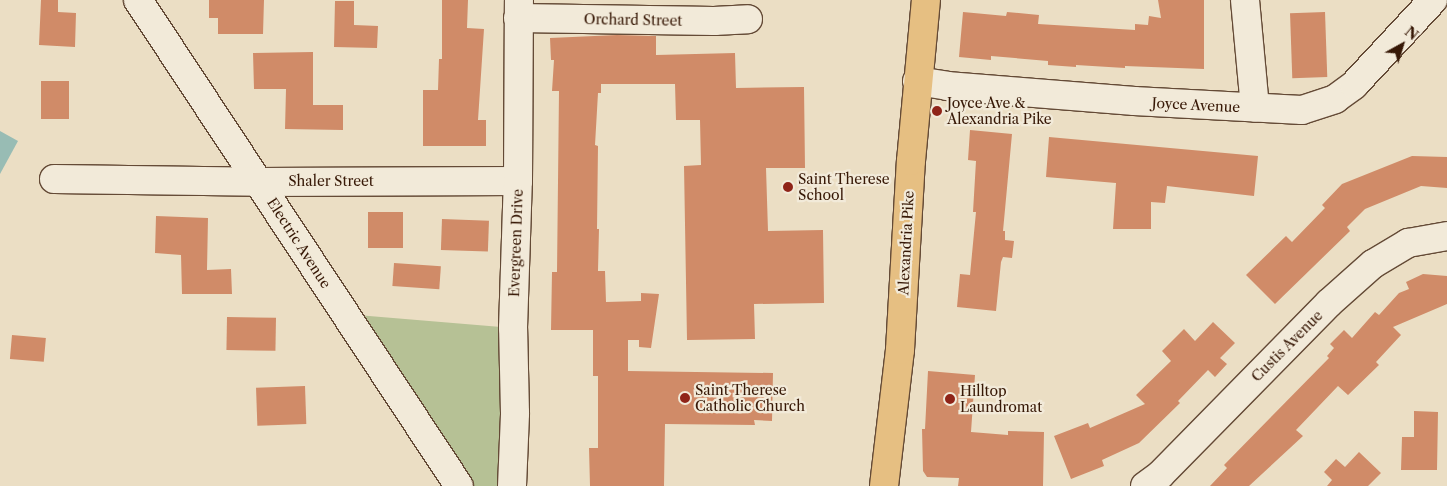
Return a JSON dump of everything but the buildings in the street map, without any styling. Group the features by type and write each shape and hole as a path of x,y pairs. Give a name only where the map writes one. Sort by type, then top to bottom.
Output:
{"main road":[{"name":"Alexandria Pike","path":"884,486 900,350 917,80 926,0"}],"street":[{"name":"Electric Avenue","path":"138,0 166,46 259,182 459,486"},
{"path":"1245,0 1256,108"},
{"name":"Joyce Avenue","path":"917,80 946,86 1096,98 1302,110 1336,99 1367,72 1433,0"},
{"name":"Orchard Street","path":"518,9 714,21 748,19"},
{"name":"Evergreen Drive","path":"512,486 515,413 512,328 518,180 518,9"},
{"name":"Shaler Street","path":"54,178 259,182 518,180"},
{"name":"Custis Avenue","path":"1145,486 1160,475 1329,303 1373,264 1408,243 1447,236"}],"green space":[{"path":"345,314 513,328 512,486 459,486"}],"water":[{"path":"0,131 18,141 0,174"}],"place":[{"name":"Joyce Ave & Alexandria Pike","path":"937,111"},
{"name":"Saint Therese School","path":"788,187"},
{"name":"Saint Therese Catholic Church","path":"685,398"},
{"name":"Hilltop Laundromat","path":"950,399"}]}
